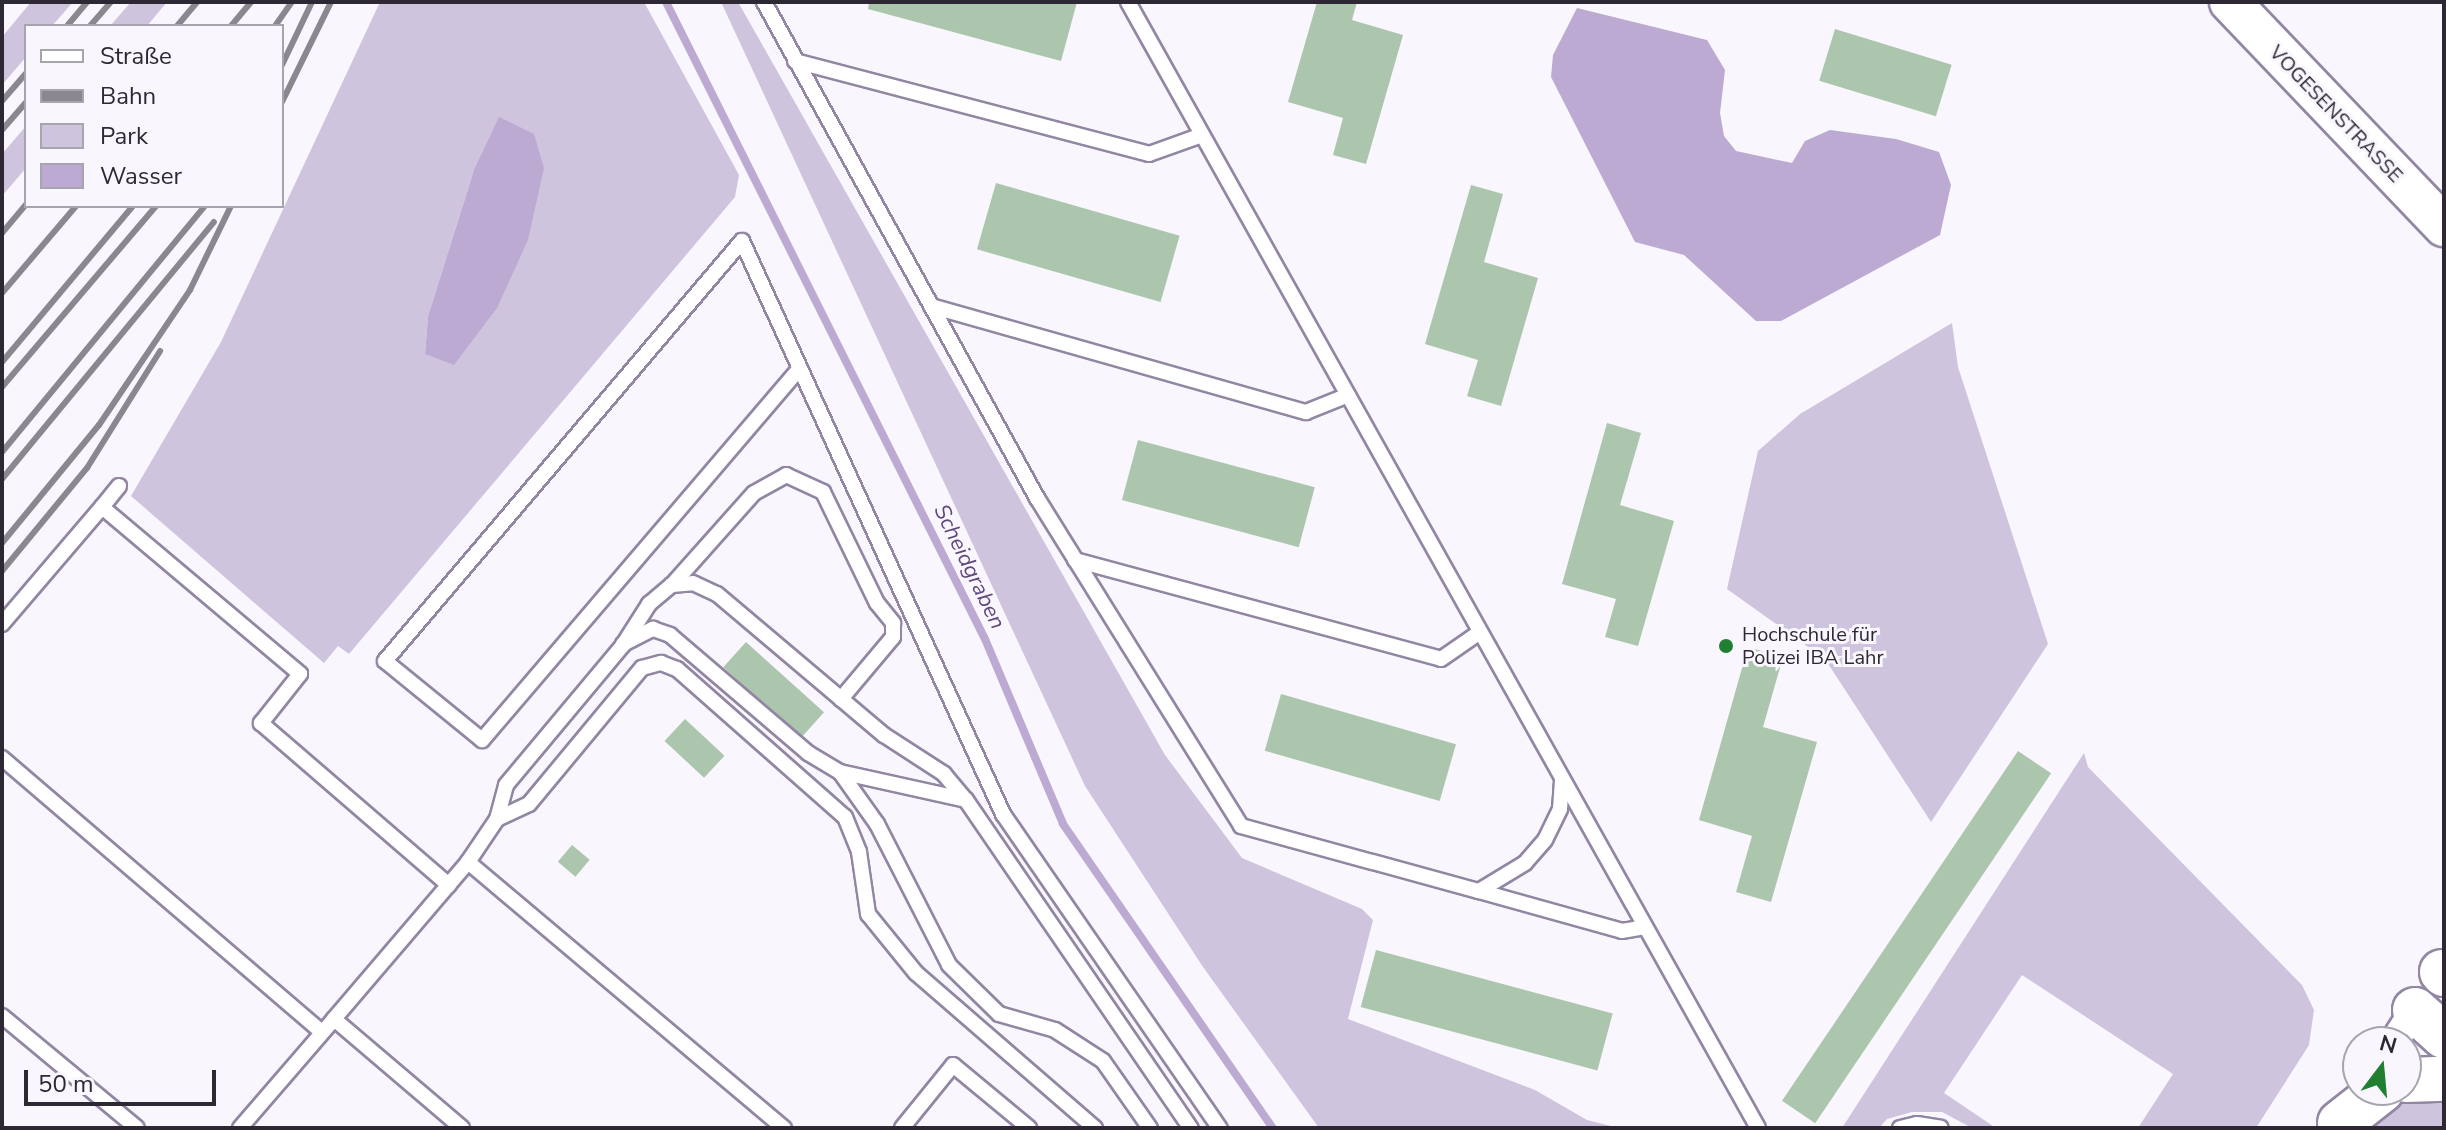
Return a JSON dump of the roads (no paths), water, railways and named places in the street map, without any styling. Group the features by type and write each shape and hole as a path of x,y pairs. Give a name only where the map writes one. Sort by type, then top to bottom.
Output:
{"main road":[{"path":"2422,1080 2444,1079"}],"street":[{"name":"VOGESENSTRASSE","path":"2230,2 2444,226"},
{"path":"2418,1026 2443,972"}],"lane":[{"path":"764,2 1075,560 1241,826 1622,931 1645,927"},
{"path":"1128,2 1758,1128"},
{"path":"795,61 1149,154 1202,135"},
{"path":"799,369 482,740 385,661 742,241 1003,814 1220,1128"},
{"path":"931,306 1306,412 1348,395"},
{"path":"240,1128 468,862 497,819 506,785 623,645 649,604 672,585 754,493 786,475 823,492 877,603 893,623 893,637 841,699"},
{"path":"2,624 119,486"},
{"path":"102,507 300,674 261,723 449,885"},
{"path":"1075,560 1441,659 1480,632"},
{"path":"672,585 693,583 717,594 884,735 944,774 966,800 1191,1128"},
{"path":"623,645 653,629 670,635 808,753 840,772 966,800"},
{"path":"497,819 529,804 642,668 661,663 677,669 845,817 859,852 868,914 916,973 1095,1128"},
{"path":"2,758 322,1032"},
{"path":"840,772 877,824 949,965 999,1014 1055,1030 1103,1061 1150,1128"},
{"path":"1479,891 1525,863 1545,840 1560,809 1562,779"},
{"path":"468,862 784,1128"},
{"path":"2,1016 137,1128"},
{"path":"334,1019 462,1128"},
{"path":"902,1128 953,1065 1029,1128"},
{"path":"1900,1128 1917,1124 1941,1128"}],"water":[{"path":"1577,8 1707,40 1725,70 1720,113 1724,136 1736,151 1792,163 1805,141 1830,130 1896,139 1939,152 1951,185 1940,235 1781,321 1756,321 1684,255 1635,242 1551,77 1553,55"},
{"path":"499,117 534,134 544,168 528,240 497,308 454,365 425,354 428,316 474,170"}],"waterway":[{"name":"Scheidgraben","path":"666,2 985,639 1063,824 1273,1128"}],"railway":[{"path":"69,24 87,2"},
{"path":"92,24 111,2"},
{"path":"179,24 197,2"},
{"path":"233,24 251,2"},
{"path":"276,24 292,2"},
{"path":"284,61 312,2"},
{"path":"284,98 331,2"},
{"path":"2,101 24,75"},
{"path":"2,130 24,104"},
{"path":"2,233 24,206"},
{"path":"2,293 74,208"},
{"path":"2,362 131,208"},
{"path":"2,387 154,208"},
{"path":"2,452 203,208"},
{"path":"2,543 99,425 190,290 230,208"},
{"path":"2,479 214,222"},
{"path":"2,571 87,468 160,351"}],"place":[{"name":"Hochschule für Polizei IBA Lahr","path":"1726,646"}]}
